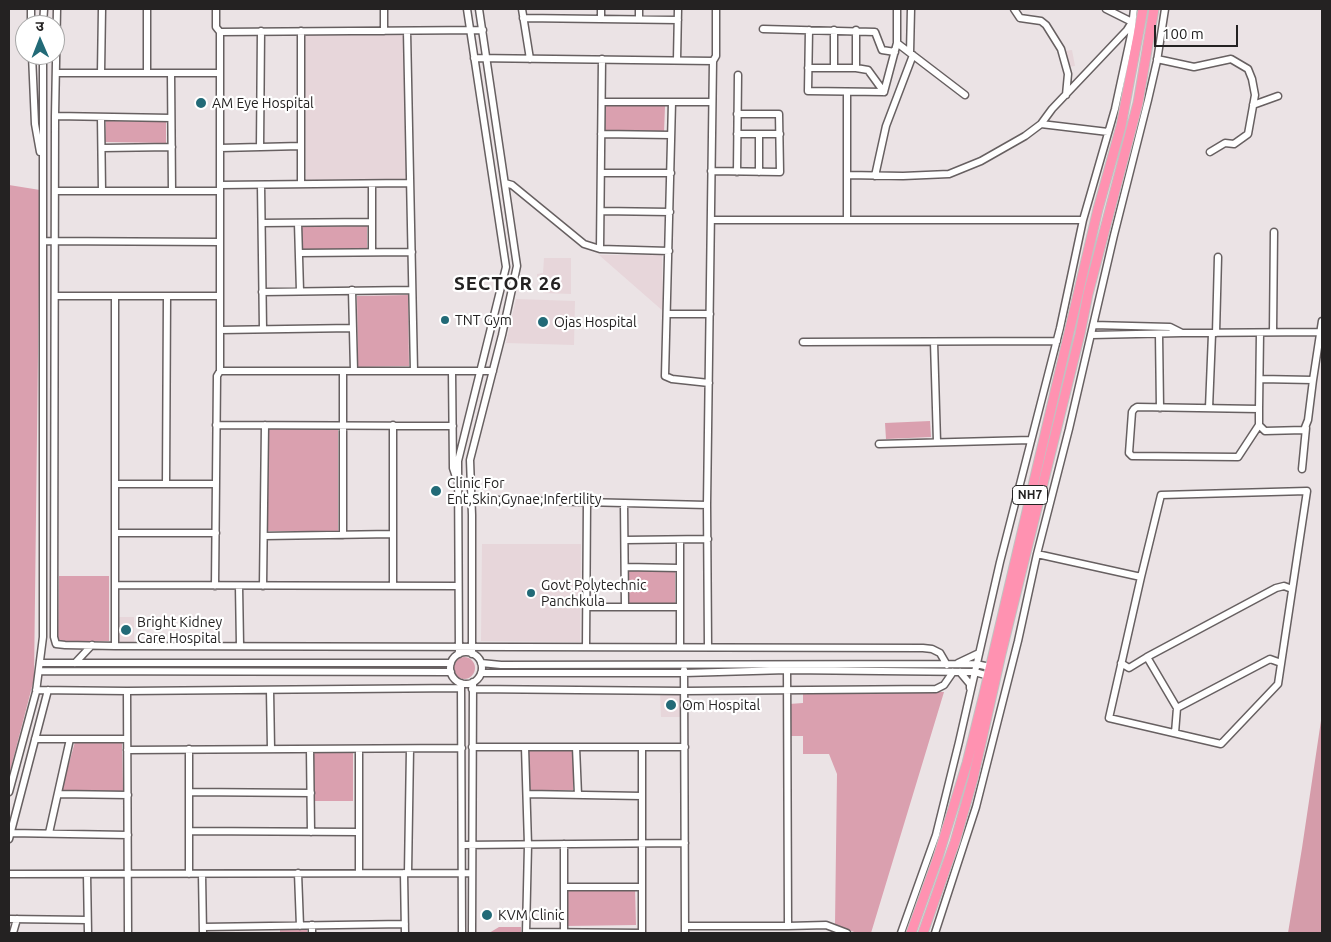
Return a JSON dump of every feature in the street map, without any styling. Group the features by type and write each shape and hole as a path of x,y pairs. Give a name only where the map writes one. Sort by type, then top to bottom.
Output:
{"highway":[{"name":"NH7","path":"923,933 955,842 973,779 993,672 1098,209 1121,126 1143,9"},
{"name":"NH7","path":"911,933 938,857 964,772 1020,575 1080,334 1092,276 1138,103 1154,9"}],"street":[{"path":"57,9 54,637 56,644 92,646 923,648 932,649 940,653 947,665"},
{"path":"101,73 102,9"},
{"path":"146,9 147,73"},
{"path":"215,586 216,376 220,371 220,32 216,27 216,9"},
{"path":"384,9 384,31"},
{"path":"459,654 458,461 506,267 467,9"},
{"path":"472,654 470,460 517,266 479,9"},
{"path":"522,9 530,59"},
{"path":"600,19 601,9"},
{"path":"639,9 639,19"},
{"path":"677,60 678,9"},
{"path":"708,647 712,61 716,56 716,9"},
{"path":"884,92 897,43 897,9"},
{"path":"875,176 886,126 912,54 911,9"},
{"path":"1014,9 1020,18 1041,21 1046,25 1061,49 1068,74 1066,95"},
{"path":"1106,9 1132,22"},
{"path":"902,933 936,835 971,692 976,664 1057,341 1083,220 1115,109 1134,9"},
{"path":"934,933 976,808 1018,641 1037,554 1069,429 1157,59 1164,9"},
{"path":"523,18 678,20"},
{"path":"847,175 949,174 981,161 1025,136 1041,124 1052,109 1127,30 1132,22"},
{"path":"764,29 875,32 882,50 895,52"},
{"path":"220,32 483,30"},
{"path":"809,30 808,91 884,92"},
{"path":"834,30 834,68"},
{"path":"856,30 856,68"},
{"path":"260,147 261,31"},
{"path":"301,31 301,184"},
{"path":"407,31 414,371"},
{"path":"897,43 965,95"},
{"path":"474,58 712,61"},
{"path":"600,249 602,59"},
{"path":"1157,59 1189,67 1227,59 1236,61 1248,69 1254,95 1248,134 1234,144 1225,143 1210,152"},
{"path":"32,65 35,124 42,158"},
{"path":"9,792 36,690 43,637 43,65"},
{"path":"808,68 856,68 868,70 884,92"},
{"path":"56,73 220,73"},
{"path":"171,73 172,191"},
{"path":"737,172 738,75"},
{"path":"847,220 848,92"},
{"path":"1253,105 1278,96"},
{"path":"602,102 712,102"},
{"path":"672,102 668,314 665,317 665,376 672,379 709,383"},
{"path":"711,171 780,172 780,114 737,114"},
{"path":"55,116 172,118"},
{"path":"101,117 102,191"},
{"path":"1041,124 1108,132"},
{"path":"601,134 671,135"},
{"path":"737,134 780,134"},
{"path":"759,134 759,172"},
{"path":"220,148 301,146"},
{"path":"102,148 172,147"},
{"path":"601,173 670,173"},
{"path":"55,191 172,191 261,185 410,183"},
{"path":"505,183 512,185 584,244 600,249 669,251"},
{"path":"372,184 372,252"},
{"path":"261,185 263,329"},
{"path":"600,211 670,212"},
{"path":"711,220 1083,220"},
{"path":"262,223 372,222"},
{"path":"298,223 300,291"},
{"path":"1273,332 1274,232"},
{"path":"43,241 220,242"},
{"path":"299,253 412,252"},
{"path":"1209,408 1218,257"},
{"path":"352,290 354,371"},
{"path":"262,292 412,290"},
{"path":"55,296 220,296"},
{"path":"115,296 115,646"},
{"path":"166,484 167,296"},
{"path":"668,314 710,314"},
{"path":"1302,469 1306,428 1322,321"},
{"path":"1093,325 1170,327 1182,334"},
{"path":"220,330 353,328"},
{"path":"1090,335 1321,332"},
{"path":"1259,409 1134,409 1130,448 1131,456 1238,457 1259,425 1260,333"},
{"path":"1159,334 1160,408"},
{"path":"803,342 1057,341"},
{"path":"934,342 938,442"},
{"path":"220,371 493,371"},
{"path":"342,371 343,535"},
{"path":"452,371 453,468 458,480"},
{"path":"1260,379 1313,380"},
{"path":"216,425 453,426"},
{"path":"264,586 265,425"},
{"path":"1259,425 1265,431 1270,432 1302,431 1306,428"},
{"path":"393,426 394,586"},
{"path":"879,444 1031,440"},
{"path":"115,484 216,484"},
{"path":"1307,491 1292,589 1278,684 1221,744 1109,718 1161,494 1307,491"},
{"path":"458,499 708,505"},
{"path":"586,502 586,647"},
{"path":"624,503 625,607"},
{"path":"115,533 216,533"},
{"path":"264,536 393,534"},
{"path":"625,540 708,539"},
{"path":"680,540 680,647"},
{"path":"1037,554 1141,576"},
{"path":"625,567 680,568"},
{"path":"115,586 458,586"},
{"path":"239,586 240,645"},
{"path":"1122,662 1129,668 1276,588 1284,586 1292,589"},
{"path":"586,607 680,607"},
{"path":"43,637 51,633 55,626"},
{"path":"75,663 92,646"},
{"path":"36,690 270,690 461,685 684,691 936,689 944,685 956,669 979,653"},
{"path":"462,933 461,685 451,672 451,663 459,654 472,654 481,663 501,665 684,665 956,669 993,672"},
{"path":"1147,658 1177,708 1175,733"},
{"path":"1177,708 1270,659 1281,662"},
{"path":"40,663 451,663"},
{"path":"472,933 473,686 481,673 481,663"},
{"path":"956,669 976,664 993,672"},
{"path":"684,665 685,930 826,925 847,933"},
{"path":"481,673 684,672 787,667 947,665 956,669 970,684 971,692"},
{"path":"787,667 788,926"},
{"path":"39,671 451,672"},
{"path":"48,690 10,836 49,834 128,835"},
{"path":"270,690 271,749"},
{"path":"127,691 128,933"},
{"path":"35,739 127,739"},
{"path":"49,834 70,739"},
{"path":"472,747 685,747"},
{"path":"525,747 528,845 526,933 642,933 642,747"},
{"path":"576,747 578,795"},
{"path":"127,750 462,748"},
{"path":"310,749 311,832"},
{"path":"359,749 359,873"},
{"path":"405,933 410,749"},
{"path":"189,750 189,874"},
{"path":"189,792 311,793"},
{"path":"58,794 128,794"},
{"path":"527,794 642,796"},
{"path":"189,830 359,832"},
{"path":"462,845 685,843"},
{"path":"564,844 564,932"},
{"path":"298,873 300,926"},
{"path":"9,874 472,873"},
{"path":"87,874 88,933"},
{"path":"202,874 203,930 278,930 312,925 405,924"},
{"path":"564,888 642,887"},
{"path":"9,919 87,920"},
{"path":"13,933 17,919"},
{"path":"312,925 312,933"},
{"path":"353,925 353,933"}],"shaded area":[{"path":"406,34 407,179 306,180 305,35"},
{"path":"1072,50 1075,66 1067,67 1064,51"},
{"path":"603,105 665,106 664,133 603,132"},
{"path":"106,121 166,122 166,143 105,142"},
{"path":"9,185 40,190 34,679 9,775"},
{"path":"367,226 367,249 301,250 301,227"},
{"path":"599,255 662,255 663,311"},
{"path":"544,258 571,258 571,294 543,293 543,281 537,281 537,274 543,273"},
{"path":"408,295 409,366 358,367 357,296"},
{"name":"Ojas Hospital","path":"516,299 575,301 574,345 506,343"},
{"path":"930,421 931,437 886,439 885,423"},
{"path":"268,428 338,428 338,531 267,531"},
{"name":"Govt Polytechnic Panchkula","path":"482,544 581,544 580,642 481,641"},
{"path":"627,571 675,571 675,605 627,605"},
{"path":"59,576 109,576 109,641 58,641"},
{"name":"Bright Kidney Care Hospital","path":"118,617 134,617 134,642 118,642"},
{"path":"464,657 472,660 475,668 472,676 464,679 456,676 453,668 456,660"},
{"path":"803,692 944,692 871,933 857,933 835,925 837,774 829,754 803,754 803,736 789,736 789,704 803,703"},
{"name":"Om Hospital","path":"660,693 681,693 681,717 661,717"},
{"path":"1322,714 1322,933 1288,933 1302,848"},
{"path":"75,742 122,742 123,791 61,791"},
{"path":"528,749 573,749 573,790 528,790"},
{"path":"314,751 353,751 353,801 314,801"},
{"path":"635,889 636,925 566,926 566,890"},
{"path":"499,927 521,927 521,933 489,933"},
{"path":"280,928 307,928 307,933 280,933"}],"place":[{"name":"AM Eye Hospital","path":"201,103"},
{"name":"TNT Gym","path":"445,320"},
{"name":"Ojas Hospital","path":"543,322"},
{"name":"Clinic For Ent,Skin,Gynae,Infertility","path":"436,491"},
{"name":"Govt Polytechnic Panchkula","path":"531,593"},
{"name":"Bright Kidney Care Hospital","path":"126,630"},
{"name":"Om Hospital","path":"671,705"},
{"name":"KVM Clinic","path":"487,915"}],"district":[{"name":"SECTOR 26","path":"508,284"}]}
